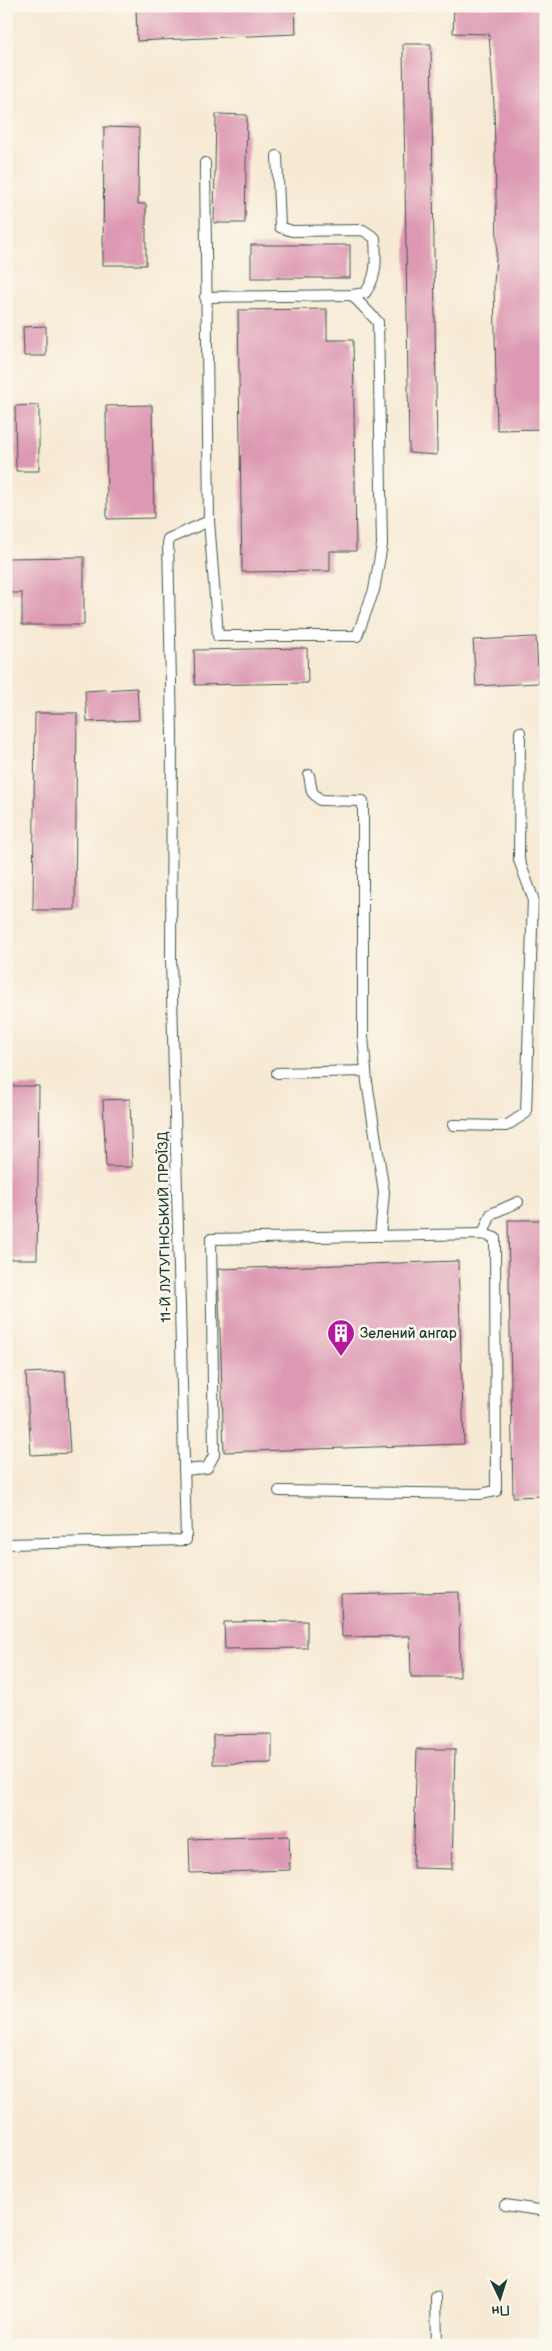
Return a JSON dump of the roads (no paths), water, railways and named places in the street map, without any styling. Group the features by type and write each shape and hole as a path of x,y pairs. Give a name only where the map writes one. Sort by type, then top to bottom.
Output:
{"lane":[{"path":"205,297 352,295 365,293 372,284 376,268 375,238 363,230 292,230 280,227 277,156"},
{"path":"205,163 209,521 218,636 357,636 374,590 382,545 382,525 378,322 352,295"},
{"name":"11-Й ЛУТУГІНСЬКИЙ ПРОЇЗД","path":"6,1544 186,1540 171,958 172,733 168,539 209,521"},
{"path":"453,1126 506,1126 526,1113 533,898 519,860 520,732"},
{"path":"309,775 312,792 320,800 363,800 363,1036 366,1071 384,1192 380,1236"},
{"path":"277,1073 366,1071"},
{"path":"483,1234 491,1214 518,1202"},
{"path":"184,1470 207,1468 214,1455 211,1239 483,1234 495,1238 496,1491 480,1494 279,1491"},
{"path":"505,2205 546,2211"},
{"path":"436,2297 437,2345"}],"place":[{"name":"Зелений ангар","path":"341,1357"}]}
